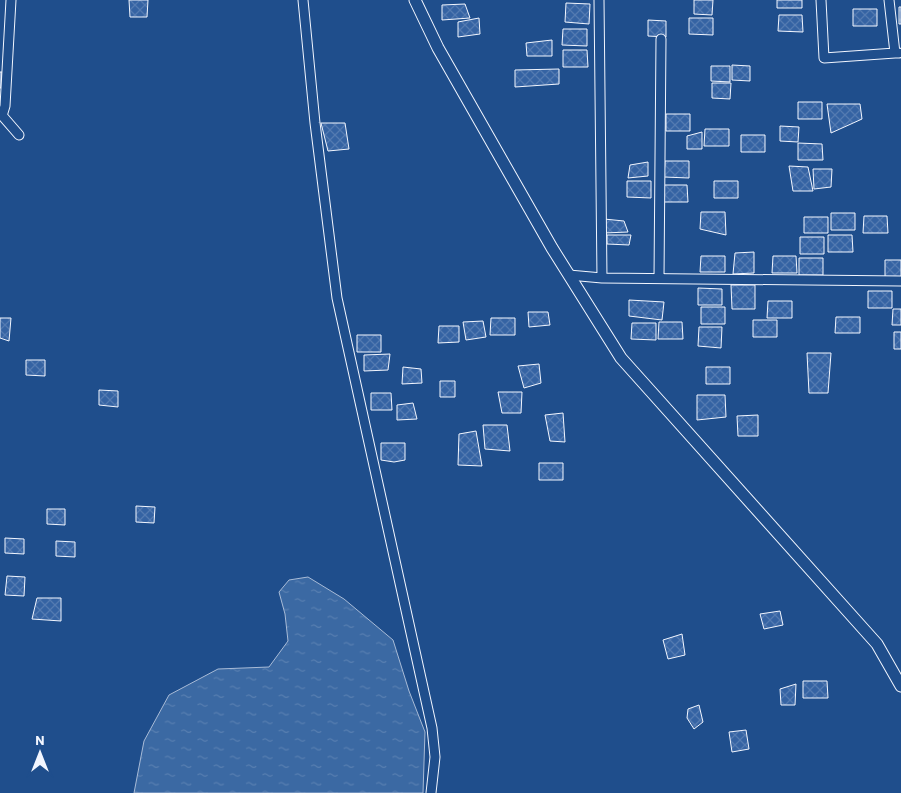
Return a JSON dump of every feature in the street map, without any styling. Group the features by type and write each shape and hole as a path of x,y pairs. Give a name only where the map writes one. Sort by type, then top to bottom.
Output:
{"street":[{"path":"10,0 5,106 1,114 19,135"},
{"path":"303,0 315,123 337,298 432,728 435,756 431,793"},
{"path":"415,0 443,57 569,275 621,358 877,644 901,686"},
{"path":"599,0 602,278"},
{"path":"821,0 824,58 898,53 889,0"},
{"path":"659,278 661,39"},
{"path":"569,275 602,278 901,281"}],"water":[{"path":"308,577 344,599 393,640 409,691 425,732 423,793 134,793 144,741 169,695 218,669 269,667 288,641 285,614 279,592 289,580"}],"building":[{"path":"129,0 148,0 147,17 130,17"},
{"path":"694,0 713,0 712,15 694,14"},
{"path":"777,0 802,0 802,8 777,8"},
{"path":"566,3 590,4 589,24 565,22"},
{"path":"465,4 470,18 442,20 442,5"},
{"path":"899,7 901,7 901,24 899,24"},
{"path":"853,9 877,9 877,26 853,26"},
{"path":"779,15 802,15 803,32 778,31"},
{"path":"479,18 480,34 458,37 458,22"},
{"path":"689,18 713,18 713,35 689,34"},
{"path":"648,20 666,21 666,37 648,36"},
{"path":"563,29 587,29 587,46 562,45"},
{"path":"552,40 552,56 527,56 526,43"},
{"path":"563,50 587,50 588,67 563,67"},
{"path":"732,65 750,66 750,81 732,80"},
{"path":"711,66 730,66 730,82 711,81"},
{"path":"559,69 559,84 515,87 515,70"},
{"path":"0,72 2,72 1,88 0,88"},
{"path":"712,83 731,83 730,99 712,98"},
{"path":"798,102 822,102 822,119 798,119"},
{"path":"827,104 860,104 862,119 831,133"},
{"path":"666,114 690,114 690,131 666,131"},
{"path":"321,123 345,123 349,149 328,151"},
{"path":"780,126 799,127 798,142 780,141"},
{"path":"705,129 729,129 729,146 704,146"},
{"path":"702,132 702,149 687,149 687,136"},
{"path":"741,135 765,135 765,152 741,152"},
{"path":"798,143 822,144 823,160 798,160"},
{"path":"665,161 689,161 689,178 664,177"},
{"path":"648,162 648,176 628,178 630,165"},
{"path":"789,166 808,167 813,191 793,191"},
{"path":"813,169 832,169 831,187 814,189"},
{"path":"627,181 651,181 651,198 627,197"},
{"path":"714,181 738,181 738,198 714,198"},
{"path":"663,185 687,185 688,202 663,202"},
{"path":"701,212 725,212 726,235 700,229"},
{"path":"831,213 855,213 855,230 831,230"},
{"path":"864,216 887,216 888,233 863,233"},
{"path":"804,217 828,217 828,233 804,233"},
{"path":"604,219 624,221 628,232 604,233"},
{"path":"607,235 631,235 629,245 607,244"},
{"path":"828,235 852,235 853,252 828,252"},
{"path":"800,237 824,237 824,254 800,254"},
{"path":"754,252 754,273 733,274 735,253"},
{"path":"701,256 725,256 725,272 700,272"},
{"path":"773,256 796,256 797,273 772,273"},
{"path":"799,258 823,258 823,275 799,275"},
{"path":"885,260 901,260 901,277 885,277"},
{"path":"731,285 755,285 755,309 732,309"},
{"path":"698,288 722,289 722,305 698,305"},
{"path":"868,291 892,291 892,308 868,308"},
{"path":"629,300 664,302 662,320 629,316"},
{"path":"768,301 792,301 792,318 767,318"},
{"path":"701,307 725,307 725,324 701,324"},
{"path":"893,309 901,309 901,325 892,325"},
{"path":"528,312 548,312 550,325 529,327"},
{"path":"836,317 860,317 860,333 835,333"},
{"path":"0,318 11,318 9,341 0,338"},
{"path":"491,318 515,318 515,335 490,335"},
{"path":"753,320 777,320 777,337 753,337"},
{"path":"483,321 486,337 466,340 463,322"},
{"path":"659,322 682,322 683,339 658,339"},
{"path":"632,323 656,323 656,340 631,339"},
{"path":"439,326 459,326 459,342 438,343"},
{"path":"699,327 722,327 721,348 698,346"},
{"path":"894,332 901,332 901,349 894,349"},
{"path":"357,335 381,335 381,352 357,352"},
{"path":"807,353 831,353 828,393 809,393"},
{"path":"390,354 388,370 364,371 364,355"},
{"path":"26,360 45,360 45,376 26,375"},
{"path":"539,364 541,383 524,388 518,366"},
{"path":"403,367 421,369 422,383 402,384"},
{"path":"706,367 730,367 730,384 706,384"},
{"path":"440,381 455,381 455,397 440,397"},
{"path":"99,390 118,391 118,407 99,405"},
{"path":"498,392 522,392 521,413 502,413"},
{"path":"371,393 391,393 392,410 371,410"},
{"path":"697,395 725,395 726,417 697,420"},
{"path":"413,403 417,419 397,420 397,405"},
{"path":"563,413 565,442 550,441 545,415"},
{"path":"758,415 758,436 738,436 737,416"},
{"path":"483,425 507,425 510,451 485,449"},
{"path":"476,431 482,466 458,465 459,434"},
{"path":"381,443 405,443 405,460 394,462 381,460"},
{"path":"539,463 563,463 563,480 539,480"},
{"path":"136,506 155,507 154,523 136,522"},
{"path":"47,509 65,509 65,525 47,524"},
{"path":"5,538 24,539 24,554 5,553"},
{"path":"56,541 75,542 75,557 56,556"},
{"path":"7,576 25,577 24,596 5,595"},
{"path":"37,598 61,598 61,621 32,619"},
{"path":"780,611 783,625 764,629 760,614"},
{"path":"682,634 685,655 668,659 663,640"},
{"path":"803,681 827,681 828,698 803,698"},
{"path":"796,684 795,705 781,705 780,689"},
{"path":"699,705 703,722 694,729 687,718 688,709"},
{"path":"746,730 749,749 732,752 729,732"}]}
